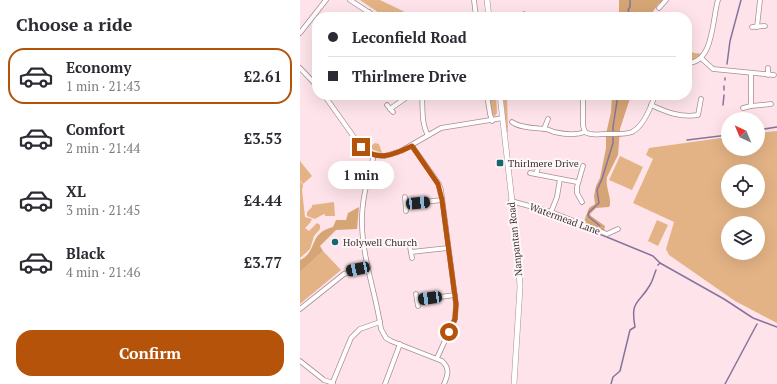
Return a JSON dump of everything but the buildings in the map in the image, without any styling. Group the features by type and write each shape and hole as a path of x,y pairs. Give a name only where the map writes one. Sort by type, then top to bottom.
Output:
{"street":[{"path":"317,12 326,0"},
{"path":"350,0 369,12"},
{"path":"474,0 475,12"},
{"path":"487,0 488,12"},
{"path":"660,5 666,0"},
{"path":"692,62 701,58 705,54 711,35 718,0"},
{"path":"757,27 760,0"},
{"path":"300,33 312,18"},
{"path":"752,27 765,26"},
{"path":"701,58 709,67 713,69 774,75"},
{"path":"300,68 312,81"},
{"path":"768,68 768,75"},
{"path":"751,106 752,74"},
{"path":"651,105 674,114 698,117 700,99"},
{"path":"328,100 364,150 380,156 391,155 412,146 441,128 492,121 503,118"},
{"path":"390,109 403,100"},
{"path":"422,100 424,123 428,135"},
{"path":"488,100 492,121"},
{"name":"Nanpantan Road","path":"501,100 520,287 514,384"},
{"path":"583,100 583,126 585,132"},
{"path":"512,122 517,126 569,134 581,134 585,132 590,134 617,134 632,132 640,124 653,100"},
{"path":"743,108 769,105 767,100"},
{"path":"544,129 548,118"},
{"path":"515,132 517,126"},
{"path":"412,146 438,184 442,200 455,295 455,319 437,358"},
{"path":"374,155 364,194 362,224 368,267 381,329 386,338 437,358 445,364 448,371 444,384"},
{"path":"582,202 577,190 577,182 583,166"},
{"path":"536,174 538,168"},
{"path":"530,173 577,182"},
{"path":"551,212 557,197 560,179"},
{"path":"405,197 406,211"},
{"path":"406,204 442,200"},
{"name":"Watermead Lane","path":"511,201 551,212 607,234 618,229"},
{"path":"410,247 412,258"},
{"path":"411,252 448,248"},
{"path":"300,309 344,274 368,267"},
{"path":"416,294 418,306"},
{"path":"417,300 455,295"},
{"path":"300,362 324,380 332,383 351,338 360,329 380,322"},
{"path":"385,384 400,344"}],"shaded area":[{"path":"360,0 380,0 404,12 378,12"},
{"path":"619,0 666,0 662,5 659,3 653,12 619,12"},
{"path":"692,52 705,54 701,58 692,61"},
{"path":"490,100 496,100 497,113 495,116 492,115"},
{"path":"504,100 507,100 507,132"},
{"path":"612,100 629,100 620,129 618,155 607,177 610,205 609,207 596,208 590,214 605,226 604,232 583,224 589,208 595,204 594,196 596,186 600,178 606,148 606,134 611,112"},
{"path":"777,131 777,323 735,301 669,255 666,249 674,222 633,203 653,159 646,155 649,148 721,138 721,156 765,156 765,132"},
{"path":"375,143 379,144 382,153 368,148"},
{"path":"620,156 643,167 632,190 609,180"},
{"path":"300,161 312,176 303,184 300,180"},
{"path":"300,181 303,185 302,190 305,217 312,219 305,228 309,231 317,223 320,225 320,229 314,236 310,249 300,258"},
{"path":"334,202 335,216 325,216 325,214 315,219 307,216 307,212 312,205"},
{"path":"359,207 357,229 336,230 320,246 323,251 300,272 300,260 310,252 316,238 325,230 333,227 336,220 346,220 348,213"},
{"path":"657,220 668,225 658,246 648,241"},
{"path":"323,251 341,270 300,304 300,272"}],"waterway":[{"path":"629,12 630,0"},
{"path":"727,64 730,41 741,0"},
{"path":"723,105 724,95"},
{"path":"600,226 588,215 589,212 599,203 597,190 613,143 613,127 617,100"},
{"path":"765,129 777,127"},
{"path":"687,140 721,136"},
{"path":"597,233 653,256 660,263 658,265"},
{"path":"660,263 724,299 753,318 777,327"},
{"path":"611,384 613,377 620,371 630,330 635,327 634,312 636,303 650,285 656,270"},
{"path":"725,384 757,324"}],"place":[{"name":"Thirlmere Drive","path":"500,163"},
{"name":"Holywell Church","path":"335,242"}],"route":[{"path":"361,147 374,155 385,156 412,146 434,177 441,190 456,304 455,319 449,332"}]}
